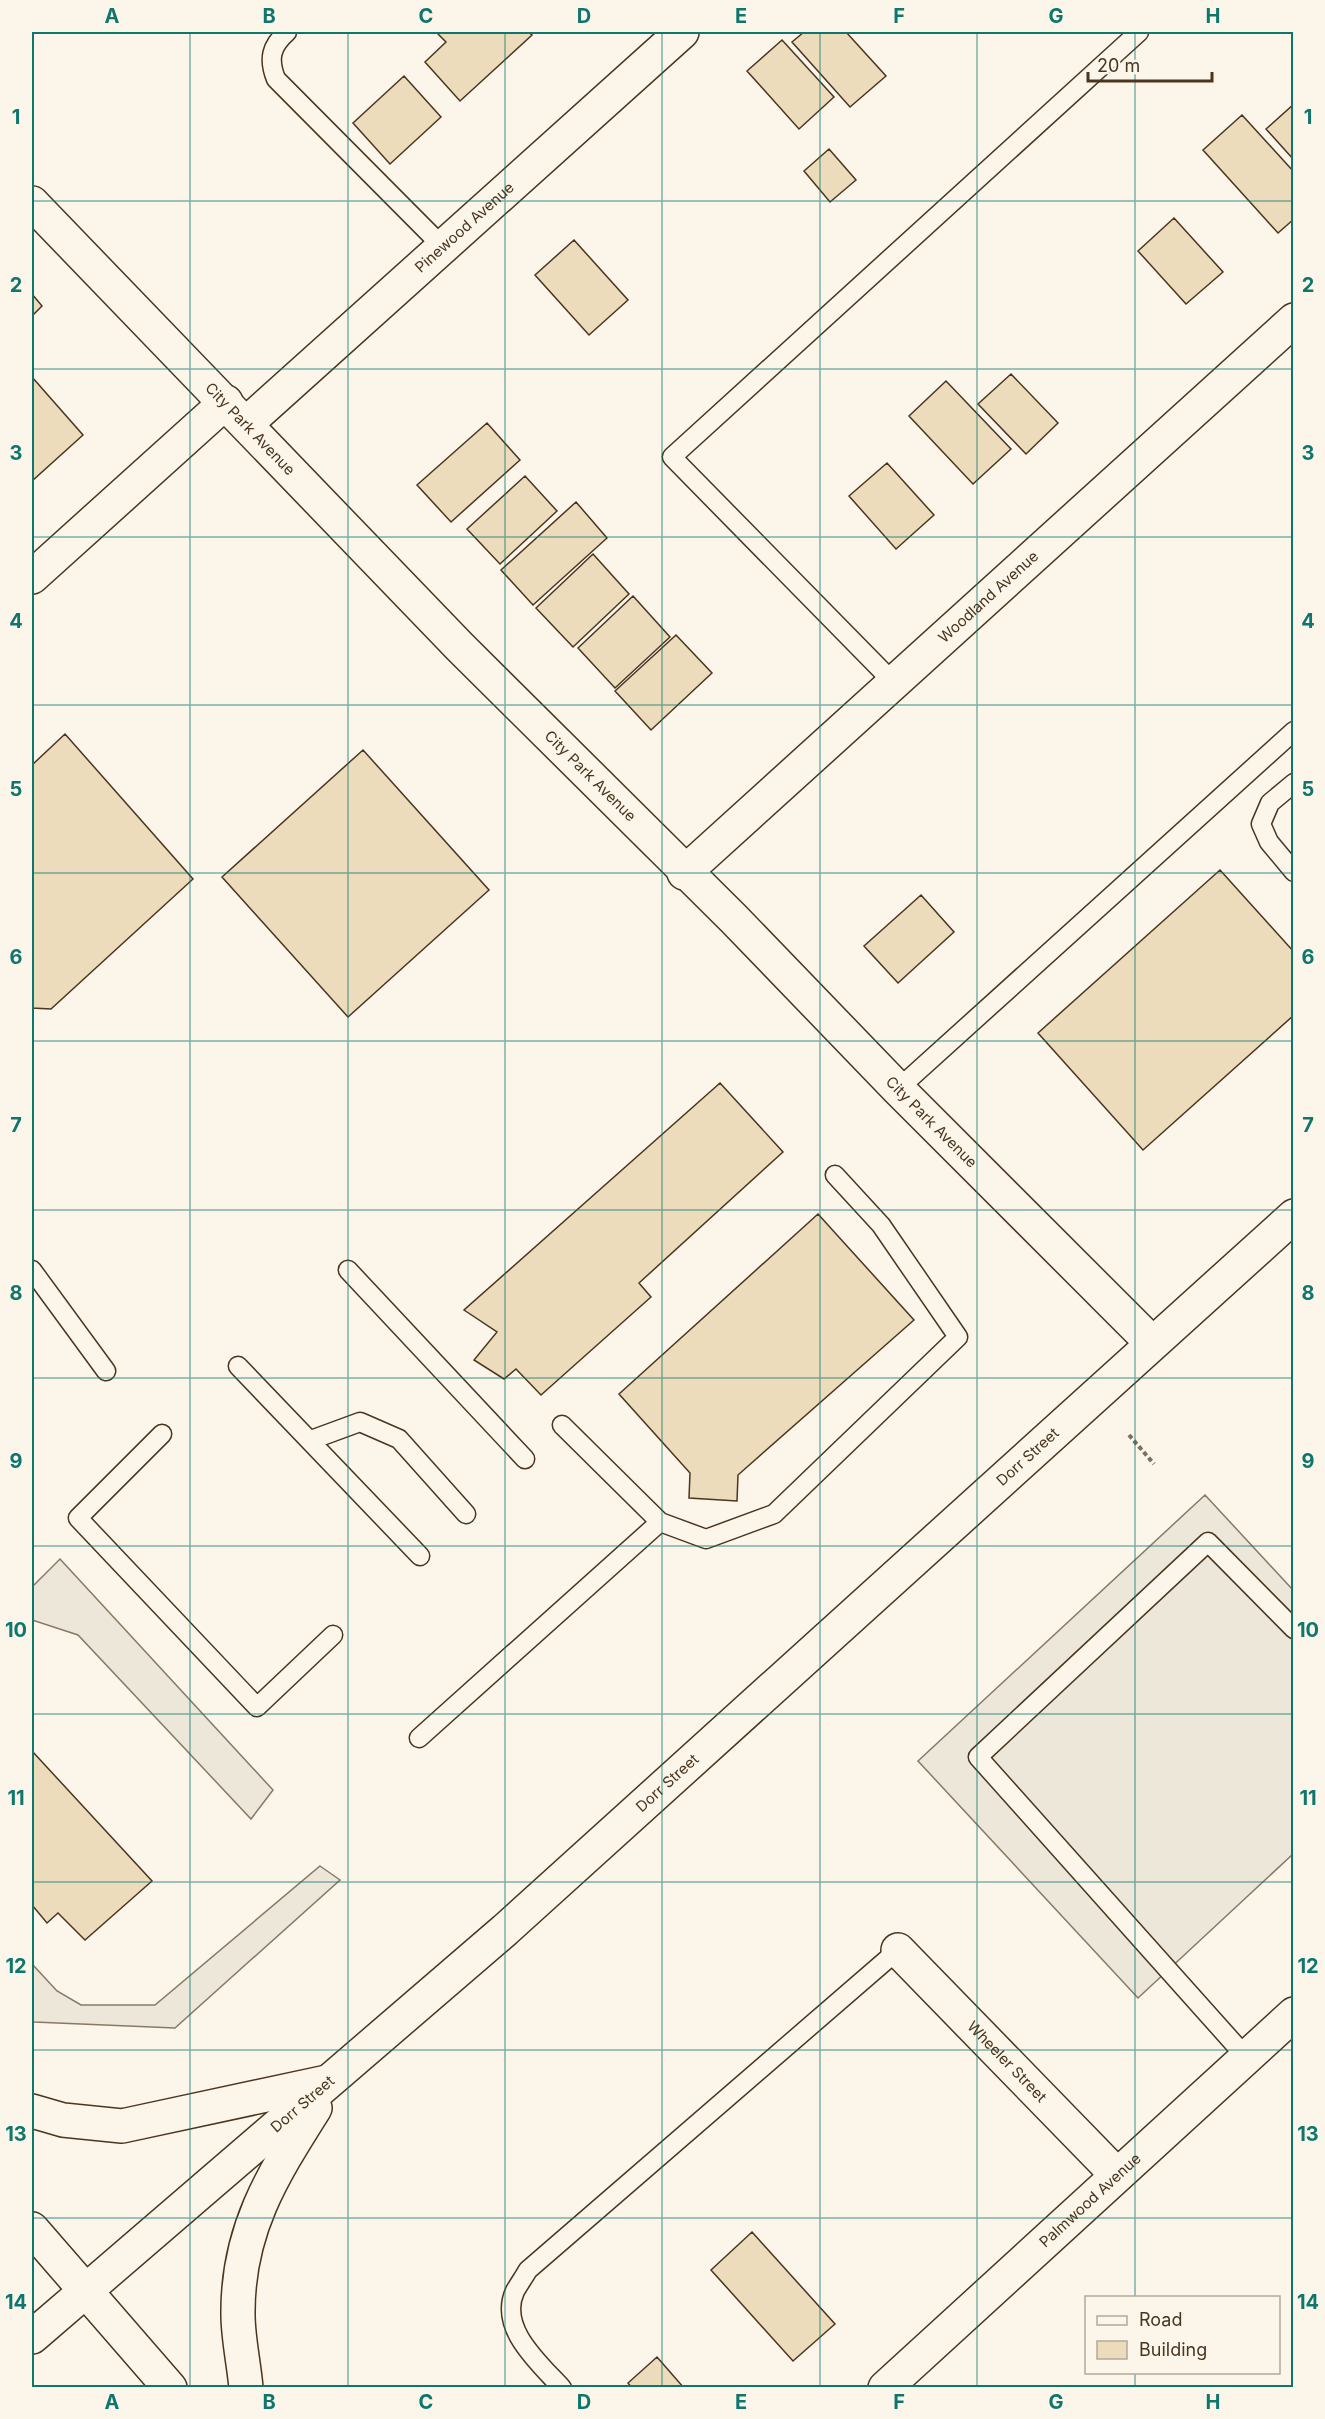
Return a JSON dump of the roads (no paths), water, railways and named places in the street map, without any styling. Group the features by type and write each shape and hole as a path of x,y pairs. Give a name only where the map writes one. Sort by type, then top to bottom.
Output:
{"street":[{"name":"Pinewood Avenue","path":"32,577 443,247 682,32"},
{"name":"City Park Avenue","path":"32,203 460,647 684,873 734,919 898,1089 1152,1343"},
{"name":"Woodland Avenue","path":"684,873 1293,320"},
{"name":"Dorr Street","path":"32,2337 505,1930 1293,1216"},
{"name":"Wheeler Street","path":"898,1950 1117,2175"},
{"name":"Palmwood Avenue","path":"885,2388 1293,2013"},
{"path":"32,2111 63,2120 122,2126 332,2081"},
{"path":"246,2388 237,2317 240,2271 249,2233 269,2182 332,2081"},
{"path":"32,2229 170,2388"}],"lane":[{"path":"287,32 276,42 270,62 276,79 443,247"},
{"path":"894,683 672,457 1139,32"},
{"path":"898,1089 1293,731"},
{"path":"1293,783 1270,803 1261,824 1269,842 1293,872"},
{"path":"562,1425 660,1522 706,1539 774,1514 958,1337 881,1225 835,1175"},
{"path":"32,1270 106,1371"},
{"path":"348,1270 525,1459"},
{"path":"238,1366 420,1556"},
{"path":"310,1440 360,1422 399,1439 466,1514"},
{"path":"162,1434 78,1518 257,1707 333,1635"},
{"path":"419,1737 660,1522"},
{"path":"1246,2057 978,1757 1208,1542 1293,1629"},
{"path":"562,2388 527,2350 516,2331 512,2313 514,2292 528,2271 898,1950"}]}
